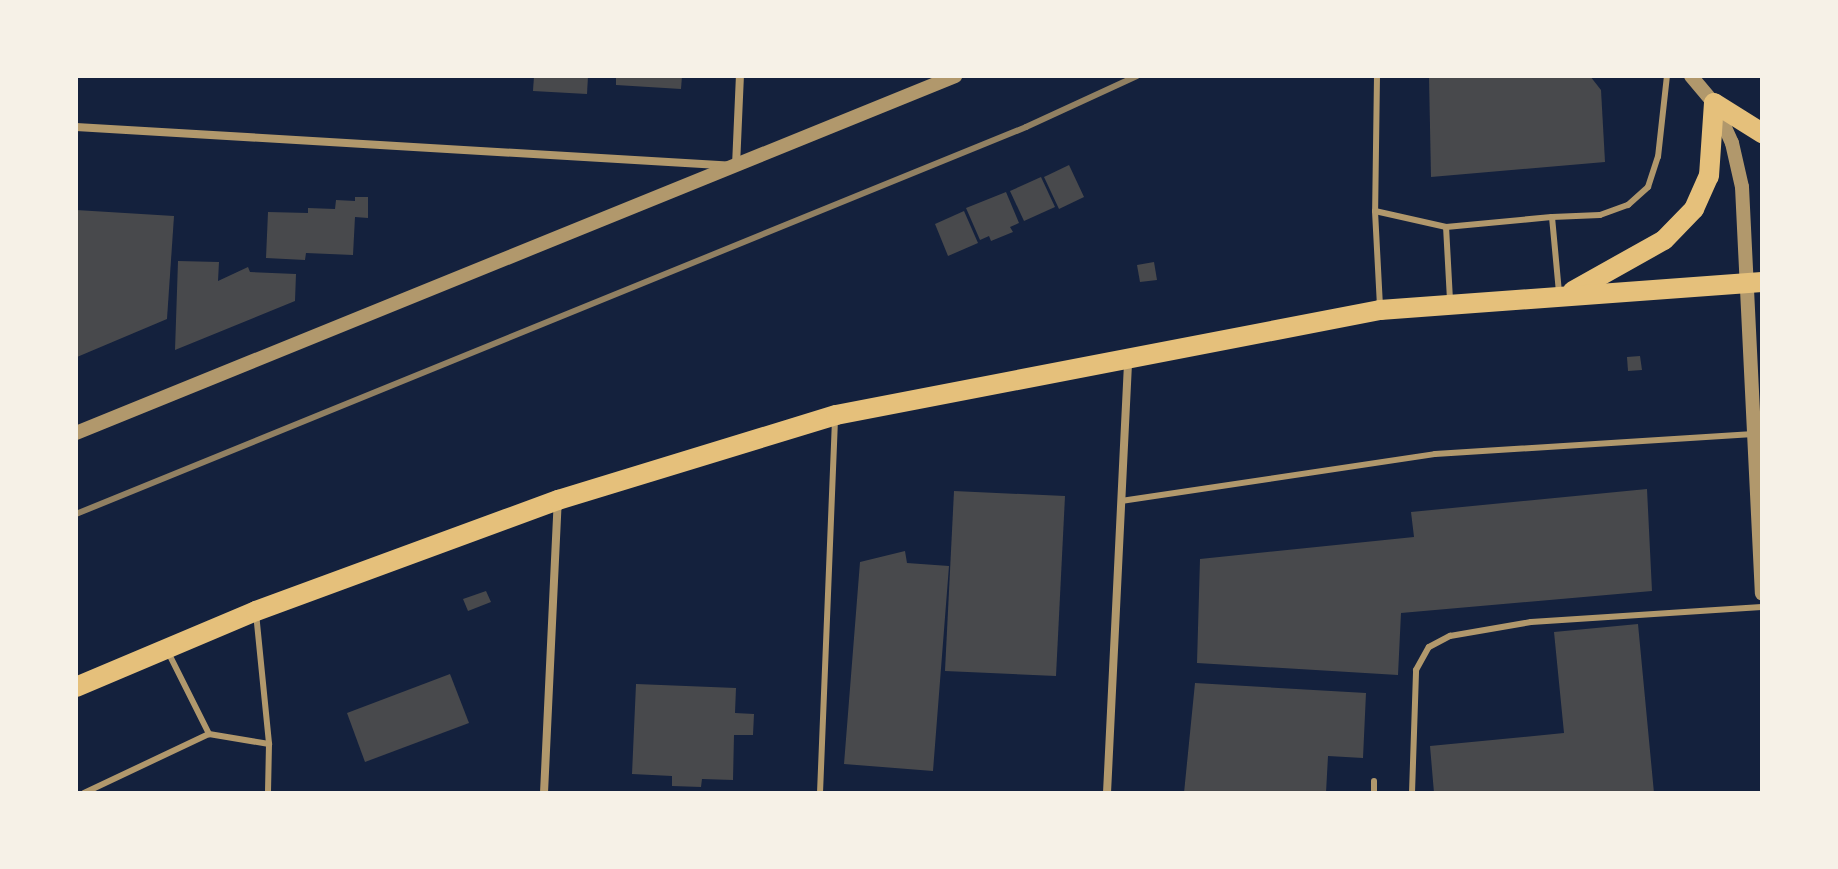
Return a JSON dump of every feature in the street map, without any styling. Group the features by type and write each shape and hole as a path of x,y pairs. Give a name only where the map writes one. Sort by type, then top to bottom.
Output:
{"main road":[{"path":"1563,296 1664,240 1694,209 1709,176 1714,103 1762,133"},
{"path":"76,687 256,611 558,500 836,415 1380,310 1754,282"}],"street":[{"path":"736,166 740,76"},
{"path":"76,433 955,76"},
{"path":"1691,76 1714,103 1732,143 1742,187 1754,282 1754,434 1762,594"},
{"path":"76,127 736,166"},
{"path":"1107,793 1128,360"},
{"path":"544,793 558,500"}],"lane":[{"path":"1377,76 1375,211 1380,310"},
{"path":"1375,211 1446,227 1600,215 1628,205 1648,187 1658,157 1667,76"},
{"path":"1552,217 1563,296"},
{"path":"1446,227 1451,304"},
{"path":"820,793 836,415"},
{"path":"1121,501 1435,454 1754,434"},
{"path":"1412,793 1416,670 1429,647 1450,636 1531,622 1762,607"},
{"path":"256,611 269,744 268,793"},
{"path":"167,649 209,734"},
{"path":"84,793 209,734 269,744"},
{"path":"1374,781 1374,793"}],"building":[{"path":"534,76 588,76 587,94 533,91"},
{"path":"616,76 682,76 681,89 616,85"},
{"path":"1429,76 1590,76 1601,90 1605,162 1431,177"},
{"path":"1069,165 1084,197 1059,209 1044,177"},
{"path":"1041,177 1055,207 1024,221 1010,191"},
{"path":"1006,192 1019,223 1010,227 1013,232 991,241 989,236 980,240 966,208"},
{"path":"355,197 368,197 368,218 355,217 353,255 306,253 305,260 266,258 268,212 308,213 308,208 335,209 336,200 355,201"},
{"path":"76,210 174,216 167,319 77,357"},
{"path":"964,211 978,243 948,256 935,224"},
{"path":"178,261 219,262 218,281 248,267 250,272 296,274 295,301 175,350"},
{"path":"1154,262 1157,280 1140,282 1137,265"},
{"path":"1640,356 1642,370 1628,371 1627,357"},
{"path":"1647,489 1652,591 1401,613 1398,675 1197,663 1200,559 1414,537 1411,512"},
{"path":"954,491 1065,496 1056,676 945,671"},
{"path":"905,551 907,563 949,566 933,771 844,764 860,562"},
{"path":"486,591 491,602 468,611 463,599"},
{"path":"1638,624 1654,793 1434,793 1430,746 1564,733 1554,632"},
{"path":"450,674 469,723 365,762 347,713"},
{"path":"1195,683 1366,693 1363,758 1328,756 1326,793 1184,793"},
{"path":"636,684 736,688 735,713 754,714 753,735 734,735 733,780 702,779 701,787 672,786 672,776 632,774"}],"railway":[{"path":"76,514 1026,127 1137,76"}]}
